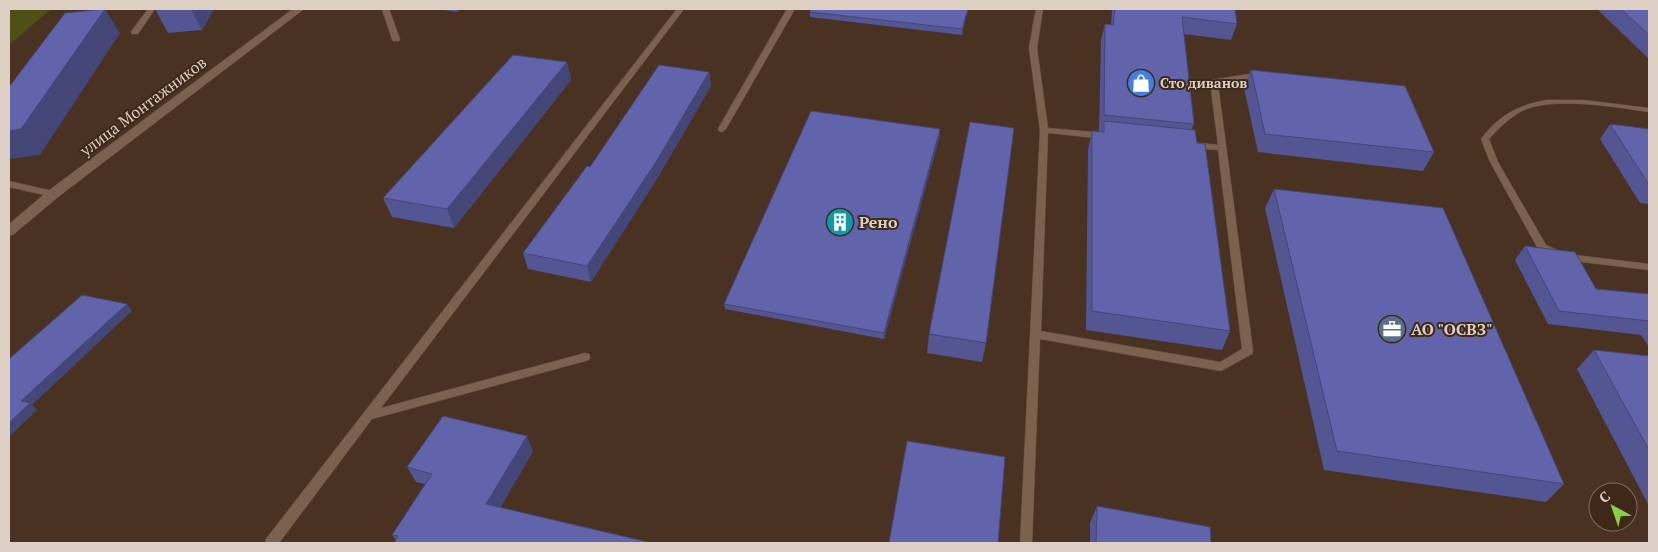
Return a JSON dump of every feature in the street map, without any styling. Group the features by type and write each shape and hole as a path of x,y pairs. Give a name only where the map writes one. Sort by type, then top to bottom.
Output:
{"street":[{"name":"улица Монтажников","path":"9,231 53,194 299,9"}],"lane":[{"path":"135,32 151,9"},
{"path":"385,9 396,39"},
{"path":"271,543 680,9"},
{"path":"722,129 791,9"},
{"path":"1026,543 1044,130 1033,48 1040,9"},
{"path":"1035,334 1221,367 1248,351 1214,82 1255,75"},
{"path":"1649,110 1548,102 1521,108 1499,122 1485,139 1494,162 1542,247 1565,257 1649,267"},
{"path":"1044,130 1113,137"},
{"path":"1182,144 1222,148"},
{"path":"9,184 53,194"},
{"path":"368,416 585,358"}],"shaded area":[{"path":"9,9 51,9 9,45"}],"building":[{"path":"105,9 21,129 9,131 9,87 65,13"},
{"path":"811,9 968,9 962,29 810,12"},
{"name":"Сто диванов","path":"1115,9 1235,9 1237,24 1182,17 1194,124 1104,115 1105,24 1113,25"},
{"path":"1621,9 1649,9 1649,35"},
{"path":"513,55 567,62 447,209 383,198"},
{"path":"659,65 709,72 656,162 587,266 523,253 587,166 590,167"},
{"path":"1251,70 1405,86 1434,152 1265,134"},
{"name":"Рено","path":"811,111 940,129 884,333 724,304"},
{"path":"1104,121 1195,130 1197,143 1205,144 1230,331 1092,311 1092,131 1104,132"},
{"path":"970,122 1014,128 986,343 929,334"},
{"path":"1610,124 1649,129 1649,185"},
{"path":"1274,189 1443,208 1564,484 1337,451"},
{"path":"1525,246 1575,252 1596,289 1649,294 1649,321 1559,311"},
{"path":"82,295 127,304 21,401 30,403 9,423 9,359"},
{"path":"1594,350 1649,356 1649,450"},
{"path":"443,416 527,436 486,504 652,543 394,543 398,536 392,535 432,474 407,467"},
{"path":"907,441 1005,457 998,543 889,543"},
{"path":"1097,506 1210,527 1211,543 1096,543"}],"place":[{"name":"Сто диванов","path":"1141,83"},
{"name":"Рено","path":"840,222"},
{"name":"АО \"ОСВЗ\"","path":"1392,329"}]}
